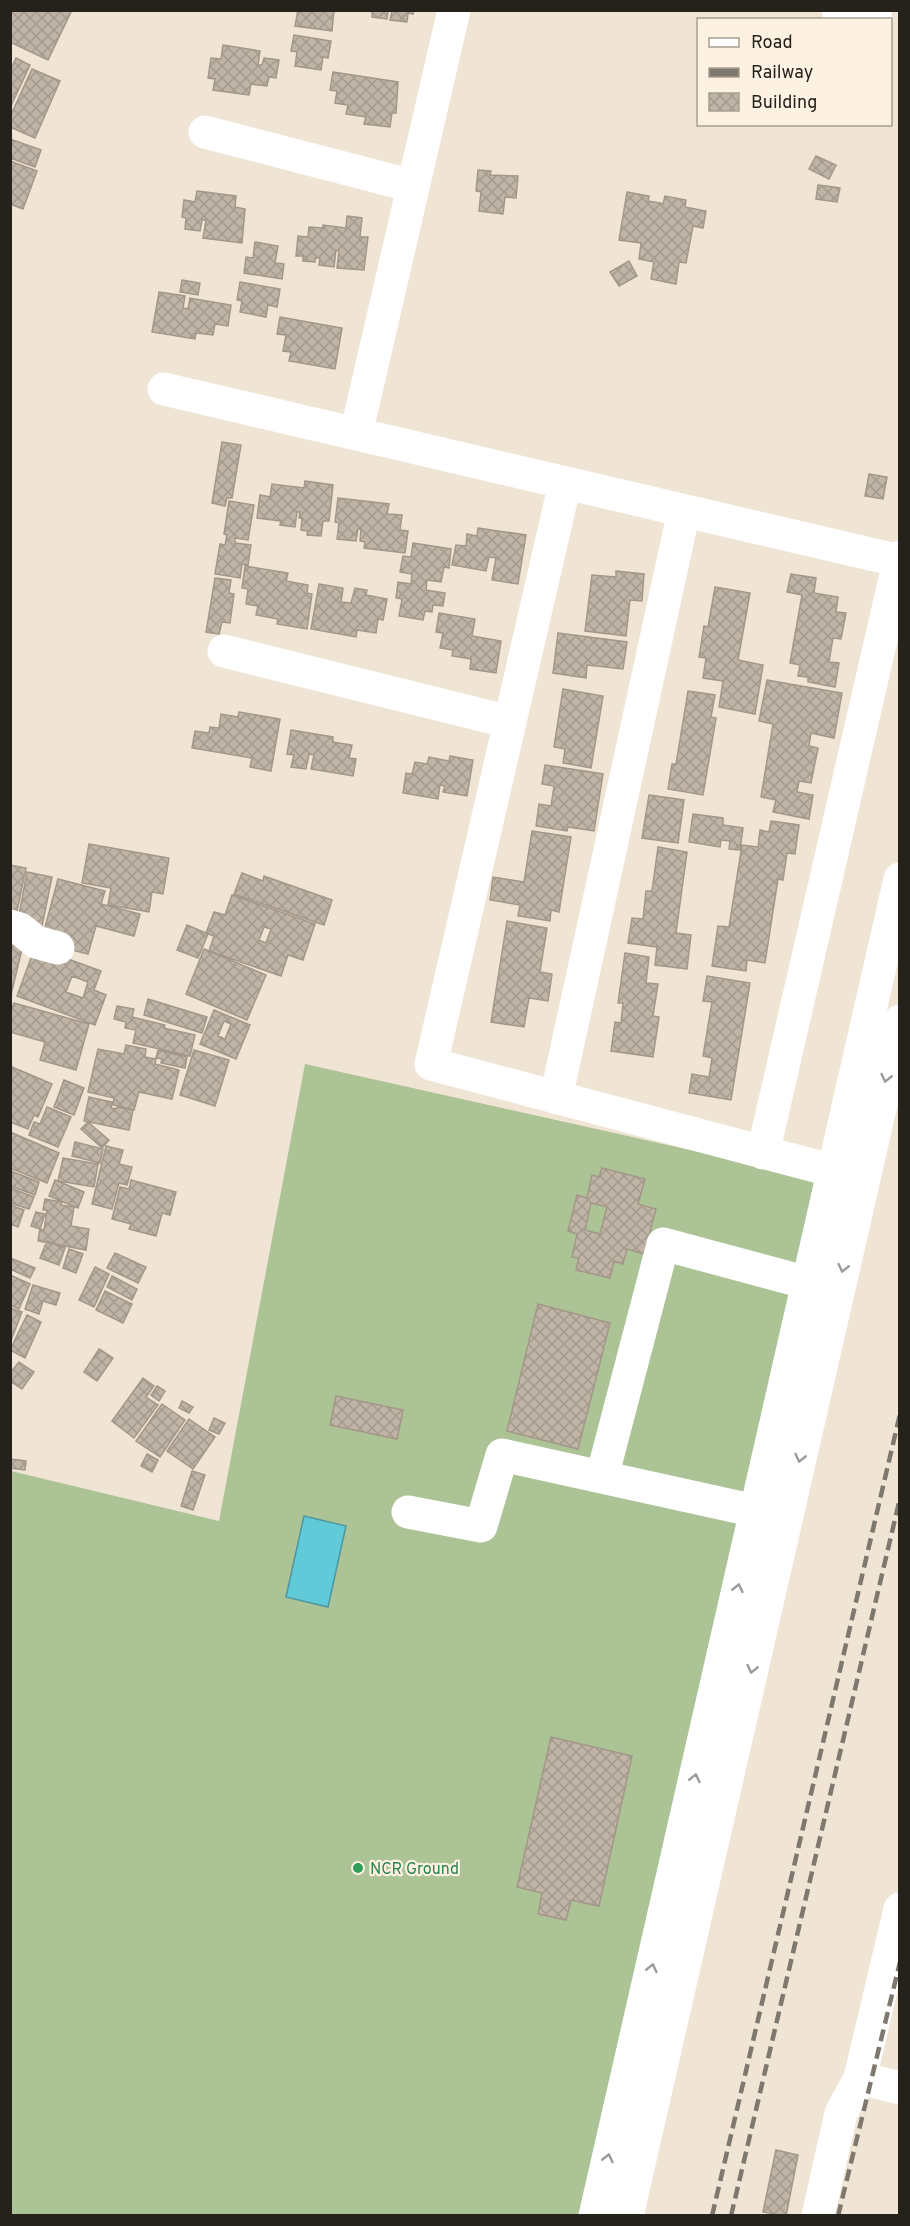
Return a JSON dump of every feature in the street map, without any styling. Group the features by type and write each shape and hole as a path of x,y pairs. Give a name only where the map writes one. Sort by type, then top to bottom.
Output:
{"street":[{"path":"356,434 454,10"},
{"path":"838,10 868,18"},
{"path":"205,132 414,186"},
{"path":"164,389 899,560 763,1153"},
{"path":"566,483 431,1065 848,1175"},
{"path":"556,1098 684,511"},
{"path":"224,651 510,722"},
{"path":"627,2216 848,1175 900,879"},
{"path":"10,926 20,929 36,942 58,948"},
{"path":"595,2216 808,1282 848,1175 900,1021"},
{"path":"602,1477 663,1244 808,1282"},
{"path":"408,1512 481,1526 502,1455 756,1511"},
{"path":"818,2216 841,2113 860,2078 900,1909"},
{"path":"860,2078 900,2088"}],"green space":[{"name":"NCR Ground","path":"305,1064 860,1188 626,2215 11,2216 11,1471 219,1521"}],"water":[{"path":"304,1516 346,1526 328,1607 286,1597"}],"building":[{"path":"10,10 72,10 48,60 10,42"},
{"path":"298,10 334,10 332,31 295,26"},
{"path":"372,10 414,10 413,14 408,13 407,22 390,20 392,11 388,11 387,19 372,17"},
{"path":"294,35 331,41 328,58 323,57 321,70 295,66 297,52 291,51"},
{"path":"223,45 260,51 258,65 262,65 264,58 279,60 276,78 269,77 267,86 251,84 249,95 213,90 215,79 208,78 211,58 221,59"},
{"path":"16,58 30,65 10,108 10,71"},
{"path":"32,69 60,81 35,138 10,127 10,117"},
{"path":"333,72 398,82 396,113 392,113 390,127 364,124 366,117 346,114 348,105 335,103 337,91 330,90"},
{"path":"10,139 41,150 35,167 10,158"},
{"path":"816,156 836,165 829,179 809,169"},
{"path":"10,161 37,171 23,209 10,204"},
{"path":"478,170 491,171 490,175 518,176 516,198 505,197 503,214 479,211 481,192 476,191"},
{"path":"818,185 840,188 837,202 816,199"},
{"path":"197,191 236,196 235,207 245,209 242,243 203,238 206,220 202,220 200,231 185,229 186,218 182,217 184,200 195,202"},
{"path":"627,192 649,196 648,201 663,204 665,196 686,200 685,207 706,211 703,228 693,226 686,263 679,262 676,284 651,279 654,262 639,259 641,243 619,240"},
{"path":"347,216 362,218 360,237 368,237 364,270 337,268 339,251 336,250 334,267 319,265 320,258 315,258 315,262 303,261 303,256 296,256 298,236 308,237 309,227 323,228 323,225 346,228"},
{"path":"255,242 278,246 275,263 284,264 282,279 244,273 246,257 253,258"},
{"path":"629,261 637,276 619,286 610,272"},
{"path":"182,280 200,283 198,295 180,292"},
{"path":"240,282 280,289 277,307 268,305 266,317 240,312 242,301 237,300"},
{"path":"159,292 185,296 183,308 188,309 190,298 231,305 228,326 215,324 213,335 196,333 195,339 152,332"},
{"path":"280,317 342,328 335,369 289,361 291,352 283,351 286,335 277,334"},
{"path":"222,442 241,445 232,498 227,498 225,506 212,503"},
{"path":"869,474 887,477 883,499 865,496"},
{"path":"305,481 333,485 329,521 323,521 321,536 307,535 308,531 301,530 300,512 297,512 295,527 280,525 281,521 257,518 260,495 270,497 272,484 304,488"},
{"path":"338,498 389,504 387,514 402,515 400,530 408,531 405,553 364,548 365,542 360,541 361,529 358,529 356,541 337,539 339,523 335,522"},
{"path":"229,501 254,505 248,540 235,538 235,543 251,545 248,565 242,564 240,578 215,574 220,544 225,545 227,535 224,534"},
{"path":"478,528 526,535 518,584 492,580 496,558 489,557 486,571 452,565 456,545 466,546 467,534 477,536"},
{"path":"413,543 451,549 449,568 444,567 441,582 427,580 426,590 445,593 443,606 433,605 432,612 425,611 423,620 399,616 402,599 396,598 398,582 411,584 412,574 400,572 403,556 411,557"},
{"path":"245,566 288,573 286,581 308,585 307,593 312,594 307,629 277,624 278,619 256,615 258,606 246,604 248,589 242,588"},
{"path":"616,571 644,574 642,601 630,600 626,636 585,631 592,575 616,577"},
{"path":"791,574 816,578 814,593 838,597 836,612 846,613 841,639 833,638 829,662 839,663 835,687 808,682 808,677 798,676 800,665 790,663 802,595 787,592"},
{"path":"215,578 231,580 229,593 234,594 230,623 222,622 219,634 206,632"},
{"path":"319,584 343,588 341,602 351,603 355,588 367,590 366,595 387,599 383,620 378,619 376,633 357,630 356,637 311,629"},
{"path":"715,587 750,593 738,660 763,665 755,714 719,707 723,681 703,678 706,658 699,657 704,626 708,627"},
{"path":"439,613 475,619 472,636 501,641 496,673 470,669 471,659 452,656 453,650 440,648 443,633 436,632"},
{"path":"558,633 627,642 623,669 587,665 586,678 553,673"},
{"path":"767,680 842,693 834,738 811,733 809,746 818,748 811,783 799,781 797,792 813,795 809,819 773,812 776,800 761,797 773,724 759,721"},
{"path":"563,689 603,696 591,768 563,763 565,749 554,747"},
{"path":"688,691 715,695 711,717 716,718 703,795 668,789 672,764 676,764"},
{"path":"239,712 280,719 271,771 250,767 252,758 192,748 195,731 209,733 210,727 219,728 221,714 238,717"},
{"path":"291,730 333,737 333,742 352,745 349,758 356,759 353,776 311,769 314,755 309,754 306,769 291,767 294,755 287,754"},
{"path":"450,756 473,760 467,796 443,792 445,786 440,785 438,799 403,793 406,773 412,774 415,762 427,764 429,757 449,761"},
{"path":"545,765 603,774 594,831 568,827 567,831 536,826 539,804 551,806 554,786 542,784"},
{"path":"649,795 684,800 678,843 642,838"},
{"path":"693,814 723,818 723,825 743,828 740,850 729,849 730,841 721,840 720,847 689,842"},
{"path":"771,821 799,825 795,854 787,853 783,880 778,879 765,963 747,960 746,971 712,966 718,926 729,927 742,845 758,847 760,830 769,832"},
{"path":"532,831 571,837 559,912 551,910 550,921 518,916 520,905 490,900 493,877 524,882"},
{"path":"89,844 169,858 163,894 152,892 149,912 108,905 111,888 82,883"},
{"path":"658,847 687,852 676,933 691,935 687,969 655,965 657,947 628,943 632,918 643,919 646,891 652,891"},
{"path":"10,865 26,868 15,921 10,920"},
{"path":"27,872 52,877 41,931 17,926"},
{"path":"242,873 263,881 264,876 332,900 324,925 234,894"},
{"path":"58,879 105,891 101,904 140,914 134,936 96,926 88,954 41,942"},
{"path":"232,895 315,924 303,960 288,955 281,976 209,951 214,936 206,933 214,912 225,915","holes":["264,927 271,929 266,943 259,940"]},
{"path":"507,921 547,928 540,972 552,974 548,1001 529,998 524,1027 491,1022"},
{"path":"187,925 208,934 198,958 177,950"},
{"path":"10,928 22,949 10,999"},
{"path":"35,947 101,971 94,990 106,995 95,1025 17,996","holes":["72,976 88,982 83,998 66,992"]},
{"path":"204,949 266,975 247,1020 186,994"},
{"path":"625,953 649,957 646,983 658,984 653,1016 659,1017 653,1057 611,1051 615,1022 621,1023 623,1003 618,1003"},
{"path":"707,976 750,983 731,1100 689,1093 692,1074 709,1077 712,1058 703,1056 712,1002 703,1001"},
{"path":"148,999 207,1017 202,1033 144,1015"},
{"path":"14,1003 89,1024 76,1070 40,1060 45,1042 10,1032 10,1013"},
{"path":"117,1006 134,1009 132,1017 195,1035 190,1056 133,1043 136,1030 125,1028 126,1022 114,1019"},
{"path":"214,1010 250,1025 236,1059 200,1044","holes":["224,1021 231,1024 225,1039 218,1036"]},
{"path":"126,1045 146,1049 145,1057 156,1059 155,1064 179,1070 172,1099 139,1092 134,1110 113,1105 114,1098 88,1092 98,1049 124,1054"},
{"path":"158,1050 187,1057 185,1068 161,1063 162,1059 156,1058"},
{"path":"194,1050 229,1060 215,1106 180,1095"},
{"path":"12,1067 52,1084 38,1117 34,1115 28,1129 10,1122"},
{"path":"64,1080 84,1088 74,1115 54,1107"},
{"path":"89,1097 112,1102 111,1108 133,1110 129,1130 84,1121"},
{"path":"47,1107 71,1117 58,1147 29,1135 34,1122 40,1124"},
{"path":"88,1122 109,1140 102,1148 81,1129"},
{"path":"10,1132 59,1153 47,1183 10,1168"},
{"path":"75,1142 103,1149 100,1163 72,1156"},
{"path":"106,1146 123,1150 119,1164 132,1167 127,1185 119,1183 112,1209 92,1204"},
{"path":"63,1158 98,1164 94,1187 58,1181"},
{"path":"602,1168 645,1179 638,1204 656,1209 644,1254 627,1249 623,1264 614,1261 610,1278 576,1270 579,1258 572,1257 577,1234 568,1231 577,1195 587,1198 592,1175 599,1177","holes":["591,1203 607,1207 600,1234 585,1230"]},
{"path":"11,1171 39,1182 35,1195 10,1186"},
{"path":"55,1180 84,1192 78,1208 49,1196"},
{"path":"131,1180 176,1192 170,1215 162,1213 156,1236 129,1229 131,1224 112,1219 120,1187 129,1189"},
{"path":"10,1188 34,1197 29,1209 10,1203"},
{"path":"45,1199 74,1207 71,1226 89,1229 86,1250 38,1241 40,1229 44,1230 47,1210 43,1210"},
{"path":"10,1205 24,1210 18,1227 10,1224"},
{"path":"36,1212 45,1214 40,1229 31,1226"},
{"path":"47,1241 65,1248 59,1265 40,1258"},
{"path":"69,1249 83,1254 76,1273 63,1268"},
{"path":"115,1253 146,1267 138,1283 107,1268"},
{"path":"10,1258 35,1268 30,1278 10,1269"},
{"path":"95,1267 109,1274 94,1307 79,1300"},
{"path":"10,1275 30,1284 19,1309 10,1305"},
{"path":"112,1276 137,1289 132,1300 107,1287"},
{"path":"33,1285 60,1293 56,1305 43,1301 39,1314 25,1309"},
{"path":"105,1291 132,1304 123,1323 96,1310"},
{"path":"538,1304 610,1323 578,1449 507,1431"},
{"path":"10,1308 22,1312 10,1343"},
{"path":"27,1315 41,1322 25,1358 10,1350"},
{"path":"99,1349 113,1358 97,1381 84,1372"},
{"path":"19,1362 34,1372 22,1389 10,1381 10,1373"},
{"path":"143,1378 154,1386 146,1397 158,1405 134,1438 112,1421"},
{"path":"157,1386 165,1391 159,1401 151,1395"},
{"path":"336,1396 403,1410 397,1439 330,1425"},
{"path":"182,1401 193,1407 189,1413 179,1408"},
{"path":"162,1404 185,1420 160,1457 136,1441"},
{"path":"214,1418 225,1423 219,1434 209,1430"},
{"path":"189,1419 215,1437 193,1469 167,1451"},
{"path":"147,1454 158,1460 152,1472 141,1466"},
{"path":"10,1459 26,1461 25,1470 10,1468"},
{"path":"192,1471 205,1475 193,1510 181,1506"},
{"path":"551,1737 632,1756 599,1906 571,1900 566,1920 538,1914 542,1893 517,1887"},
{"path":"776,2150 798,2155 786,2216 763,2212"}],"railway":[{"path":"712,2216 900,1414"},
{"path":"731,2216 900,1498"},
{"path":"838,2216 900,1962"}],"place":[{"name":"NCR Ground","path":"358,1868"}]}
